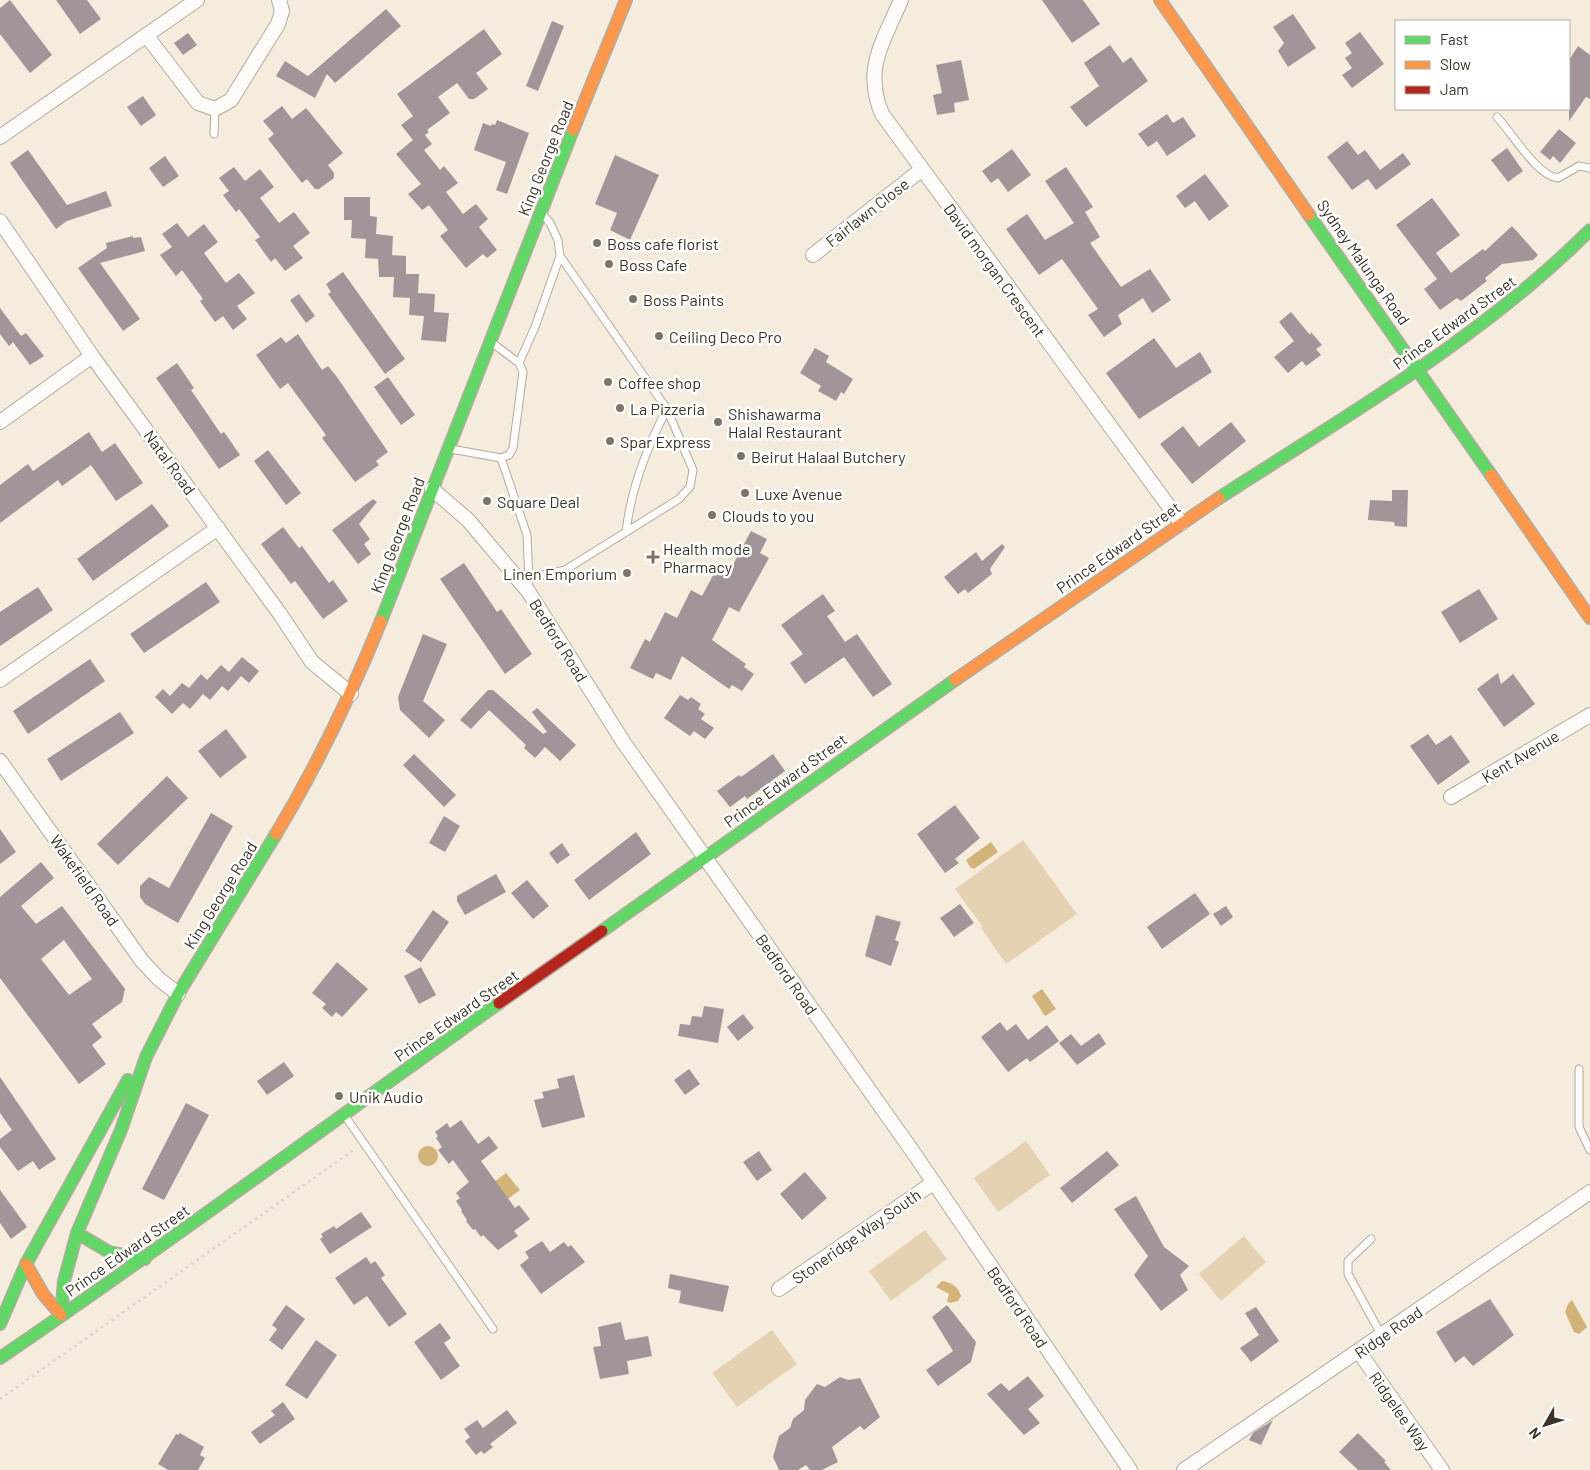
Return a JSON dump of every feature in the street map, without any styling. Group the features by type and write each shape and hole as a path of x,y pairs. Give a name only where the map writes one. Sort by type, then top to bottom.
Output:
{"main road":[{"name":"King George Road","path":"61,1315 64,1281 76,1233 121,1130 146,1057 178,994 300,794 351,694 390,600 490,340 626,0"},
{"name":"Sydney Malunga Road","path":"1160,0 1419,369 1590,618"},
{"name":"Prince Edward Street","path":"0,1358 145,1259 343,1114 908,712 1181,523 1419,369 1477,328 1551,269 1590,230"},
{"name":"King George Road","path":"0,1324 26,1264 131,1074 146,1057"},
{"path":"76,1233 98,1249 114,1255 145,1259"},
{"path":"26,1264 44,1294 61,1315"}],"street":[{"path":"0,137 196,0"},
{"path":"146,35 198,103 215,109 231,100 278,24 282,11 279,0"},
{"name":"David morgan Crescent","path":"901,0 877,56 872,78 875,97 882,114 921,170 1181,523"},
{"name":"Fairlawn Close","path":"813,255 921,170"},
{"name":"Natal Road","path":"1,224 92,356 218,528 312,662 351,694"},
{"path":"1551,269 1590,242"},
{"path":"0,422 92,356"},
{"name":"Bedford Road","path":"432,489 468,520 528,585 624,743 933,1183 1130,1470"},
{"path":"0,680 218,528"},
{"name":"Kent Avenue","path":"1451,798 1590,715"},
{"name":"Wakefield Road","path":"0,761 142,960 159,979 178,994"},
{"name":"Stoneridge Way South","path":"779,1290 933,1183"},
{"name":"Ridge Road","path":"1184,1470 1590,1192"},
{"name":"Ridgelee Way","path":"1358,1352 1442,1470"}],"lane":[{"path":"214,134 215,109"},
{"path":"1497,117 1530,157 1549,175 1558,178 1579,166 1590,168"},
{"path":"519,363 535,327 560,256 558,240 550,223 541,211"},
{"path":"501,458 527,535 528,585 565,570 679,499 690,486 693,470 667,409 560,256"},
{"path":"448,449 501,458 509,455 513,448 523,372 519,363 490,340"},
{"path":"626,532 629,503 653,435 667,409"},
{"path":"1579,1068 1579,1127 1590,1150"},
{"path":"343,1114 494,1329"},
{"path":"1371,1239 1348,1262 1348,1274 1382,1336"}],"path":[{"path":"0,1400 364,1142"}],"shaded area":[{"path":"1023,840 1077,914 1006,964 981,928 983,927 955,889"},
{"path":"991,842 998,852 974,869 970,867 966,860"},
{"path":"1042,989 1056,1009 1045,1016 1032,996"},
{"path":"1026,1141 1050,1175 998,1212 974,1178"},
{"path":"428,1146 435,1149 438,1156 435,1163 428,1166 421,1163 418,1156 421,1149"},
{"path":"506,1173 520,1190 508,1199 494,1182"},
{"path":"925,1230 947,1259 891,1301 869,1271"},
{"path":"1244,1236 1266,1262 1221,1301 1199,1274"},
{"path":"942,1281 956,1287 961,1296 958,1301 950,1303 947,1301 949,1294 936,1287"},
{"path":"1572,1300 1587,1327 1579,1334 1574,1332 1565,1312"},
{"path":"772,1330 797,1364 737,1407 712,1373"}],"building":[{"path":"10,0 52,55 30,73 0,34 0,8"},
{"path":"56,0 87,0 101,19 80,34"},
{"path":"1042,0 1083,0 1100,24 1072,43"},
{"path":"386,9 401,26 335,83 327,74 315,98 276,76 285,61 308,76"},
{"path":"1293,14 1316,48 1288,67 1278,51 1284,43 1273,27"},
{"path":"552,21 564,26 538,91 526,86"},
{"path":"484,29 502,54 476,73 488,89 474,99 469,99 457,83 438,97 450,113 427,130 429,132 425,135 432,144 424,150 440,170 444,166 458,183 446,192 463,214 476,204 488,219 479,227 497,250 487,258 483,254 466,268 440,236 448,230 429,205 422,210 408,194 421,184 396,154 413,140 401,125 413,116 397,94"},
{"path":"1360,32 1384,64 1352,88 1342,75 1352,68 1345,58 1352,53 1345,43"},
{"path":"188,33 197,45 183,55 174,43"},
{"path":"1110,45 1123,63 1131,57 1148,81 1086,127 1070,107 1099,86 1084,63"},
{"path":"1578,46 1590,55 1590,99 1586,97 1569,121 1570,110 1570,58"},
{"path":"961,60 969,100 954,103 955,112 937,115 933,95 942,93 936,65"},
{"path":"143,96 156,115 141,126 127,107"},
{"path":"282,106 292,119 306,108 343,153 328,165 334,173 334,178 319,189 315,189 307,179 302,183 268,139 274,134 263,121"},
{"path":"1167,114 1173,123 1183,117 1196,136 1167,156 1157,141 1148,147 1138,134"},
{"path":"497,120 529,133 507,194 496,190 506,162 474,150 483,123 491,126 492,124 495,125"},
{"path":"1559,129 1576,143 1560,163 1553,156 1550,160 1540,152"},
{"path":"1347,141 1358,155 1365,150 1380,170 1403,153 1411,164 1376,190 1368,179 1352,190 1327,157"},
{"path":"1507,148 1523,171 1508,182 1491,160"},
{"path":"1012,149 1031,175 1008,192 998,178 991,183 982,171"},
{"path":"28,150 67,205 106,191 112,206 67,221 56,229 10,163"},
{"path":"615,155 659,175 630,240 610,230 617,213 595,204"},
{"path":"165,156 179,176 163,187 149,168"},
{"path":"234,167 245,181 260,169 274,187 260,198 279,223 294,212 310,233 293,246 303,258 285,271 275,258 271,262 255,240 260,237 239,209 236,212 223,195 229,191 219,178"},
{"path":"1066,167 1093,207 1085,212 1100,237 1090,243 1121,287 1150,269 1171,300 1152,313 1143,298 1118,315 1122,324 1104,337 1088,315 1098,309 1062,259 1039,275 1006,229 1027,214 1045,240 1074,223 1045,181"},
{"path":"1205,174 1229,206 1209,221 1195,201 1185,208 1176,196"},
{"path":"344,197 370,197 370,216 377,217 376,234 393,236 392,255 406,256 406,274 419,274 418,293 435,294 434,312 449,313 446,342 421,340 424,316 409,315 410,298 393,297 394,277 379,277 378,259 365,258 366,239 351,238 352,220 344,220"},
{"path":"1432,198 1460,235 1436,253 1451,273 1483,249 1485,251 1512,226 1538,255 1533,260 1502,264 1485,278 1487,281 1461,301 1457,298 1440,310 1424,289 1437,279 1396,225"},
{"path":"177,223 188,237 204,224 218,242 204,253 226,283 239,273 255,293 237,306 247,319 233,330 223,316 215,322 200,301 203,299 182,270 176,276 160,255 172,247 162,234"},
{"path":"133,236 133,238 141,237 145,251 100,263 140,319 123,331 78,268 107,248 106,243"},
{"path":"343,272 405,359 385,374 328,294 331,292 326,284"},
{"path":"299,294 315,316 306,323 290,300"},
{"path":"0,308 21,336 26,333 44,356 30,365 13,342 9,346 0,334"},
{"path":"1291,312 1310,335 1311,332 1322,345 1316,349 1321,355 1306,366 1302,361 1288,373 1274,357 1294,341 1279,322"},
{"path":"298,334 322,370 328,366 337,377 388,452 376,461 379,465 355,482 322,438 326,435 288,383 280,389 256,355 281,337 286,343"},
{"path":"1154,338 1176,368 1200,352 1212,372 1139,419 1106,373"},
{"path":"815,348 829,356 826,362 853,379 844,394 841,392 836,401 818,391 821,386 800,373"},
{"path":"177,363 194,388 191,390 221,434 224,432 240,455 219,469 156,378"},
{"path":"388,377 415,415 401,425 374,387"},
{"path":"1231,422 1246,441 1192,484 1160,444 1183,426 1199,447"},
{"path":"89,432 102,452 115,443 143,483 116,501 91,465 62,486 58,480 0,523 0,485 28,464 33,471"},
{"path":"268,450 301,493 286,505 254,461"},
{"path":"1392,490 1408,490 1407,527 1395,526 1394,522 1368,520 1370,500 1392,501"},
{"path":"373,499 377,502 359,524 370,539 364,544 371,554 358,564 332,530"},
{"path":"152,504 169,526 93,581 77,559"},
{"path":"283,527 299,548 302,546 329,583 333,580 348,601 323,619 295,581 291,584 261,544"},
{"path":"751,531 767,539 760,553 769,558 739,612 729,607 712,640 746,664 744,667 754,674 742,691 732,685 729,689 682,656 671,680 656,673 653,679 630,668 645,639 650,642 665,612 677,618 691,590 702,596 718,566 729,572"},
{"path":"1002,544 1005,547 990,569 992,574 968,593 965,589 958,594 944,577 976,552 982,561"},
{"path":"464,563 497,612 501,609 532,654 505,674 440,579"},
{"path":"206,582 220,602 144,653 130,634"},
{"path":"38,587 53,610 0,646 0,612"},
{"path":"1479,589 1498,619 1460,643 1441,612"},
{"path":"823,594 835,611 827,616 845,642 857,634 892,684 873,697 844,657 805,684 790,663 803,654 781,625"},
{"path":"423,634 447,644 423,701 445,720 429,738 400,710 398,697"},
{"path":"242,657 259,671 249,683 241,676 228,691 222,686 210,700 203,694 190,709 183,703 172,714 155,697 163,689 170,696 182,683 189,688 201,674 207,680 221,665 229,672"},
{"path":"90,659 105,681 28,734 13,711"},
{"path":"1498,673 1501,684 1513,674 1535,704 1504,727 1477,689"},
{"path":"488,690 493,690 543,734 547,732 532,712 537,708 576,745 560,761 545,747 535,758 524,748 526,745 489,710 471,729 460,720"},
{"path":"680,695 688,700 691,697 701,704 698,709 705,714 701,719 714,728 705,739 694,731 690,736 664,718"},
{"path":"120,712 134,733 61,781 47,759"},
{"path":"226,729 247,757 220,778 198,751"},
{"path":"1428,734 1436,745 1451,735 1470,762 1438,785 1410,746"},
{"path":"414,754 456,795 444,807 403,765"},
{"path":"773,754 785,771 747,799 745,796 730,807 717,791 739,775 741,777"},
{"path":"167,776 188,798 118,865 97,844"},
{"path":"955,805 980,838 955,859 959,863 945,873 917,834"},
{"path":"211,813 233,826 178,923 145,904 140,897 140,886 149,877 169,888"},
{"path":"444,816 460,826 445,852 429,843"},
{"path":"0,829 16,852 0,864"},
{"path":"636,832 651,854 589,900 574,880"},
{"path":"562,843 570,855 557,864 549,853"},
{"path":"41,862 54,878 21,906 36,924 62,906 125,989 122,1002 92,1024 102,1037 92,1045 106,1064 79,1084 0,978 0,897","holes":["64,940 92,979 69,995 41,959"]},
{"path":"496,874 506,892 465,915 457,901 457,896"},
{"path":"527,880 549,906 533,919 511,893"},
{"path":"1195,893 1210,914 1162,949 1147,927"},
{"path":"960,904 974,923 954,937 940,918"},
{"path":"1226,906 1233,917 1221,926 1213,914"},
{"path":"433,910 449,922 421,962 405,951"},
{"path":"876,915 901,922 895,940 899,942 891,966 865,956"},
{"path":"337,962 368,989 342,1017 336,1012 332,1017 322,1008 326,1004 312,993"},
{"path":"421,967 436,995 419,1004 404,976"},
{"path":"704,1006 724,1009 718,1043 678,1036 680,1024 690,1025 692,1016 702,1017"},
{"path":"743,1014 754,1028 738,1041 727,1027"},
{"path":"1000,1022 1007,1031 1016,1024 1028,1040 1047,1025 1059,1041 1030,1062 1027,1058 1008,1072 981,1037"},
{"path":"1099,1033 1106,1044 1077,1065 1059,1043 1071,1034 1081,1046"},
{"path":"284,1062 294,1076 267,1095 257,1081"},
{"path":"689,1069 700,1084 685,1095 674,1080"},
{"path":"574,1075 585,1117 542,1128 534,1100 544,1098 542,1092 559,1088 557,1079"},
{"path":"0,1077 56,1159 39,1170 33,1161 18,1171 0,1147 0,1139 12,1130 0,1113"},
{"path":"186,1103 209,1115 164,1200 142,1189"},
{"path":"461,1120 478,1144 489,1136 498,1148 481,1161 515,1208 519,1205 530,1219 514,1231 518,1236 498,1250 483,1235 481,1237 475,1229 473,1230 466,1221 456,1201 460,1198 456,1193 469,1182 453,1160 449,1164 438,1150 442,1147 436,1138 438,1136 435,1132 447,1123 450,1128"},
{"path":"759,1151 772,1170 757,1181 743,1162"},
{"path":"1107,1151 1119,1165 1072,1203 1060,1188"},
{"path":"805,1172 827,1198 802,1220 780,1194"},
{"path":"0,1190 27,1227 11,1239 0,1223"},
{"path":"1136,1196 1164,1247 1189,1266 1180,1275 1188,1290 1161,1311 1134,1275 1148,1256 1114,1209"},
{"path":"361,1212 372,1227 330,1254 320,1239 323,1237 321,1234 334,1226 336,1229"},
{"path":"542,1241 550,1252 564,1242 568,1247 571,1245 585,1262 541,1294 520,1265 529,1258 525,1252"},
{"path":"366,1257 371,1264 375,1261 385,1275 381,1278 407,1314 389,1327 367,1296 354,1305 335,1278"},
{"path":"670,1274 729,1286 723,1312 679,1303 681,1291 668,1288"},
{"path":"1490,1299 1514,1335 1473,1366 1464,1356 1455,1363 1436,1332"},
{"path":"286,1305 305,1319 282,1350 269,1340 277,1329 272,1325"},
{"path":"947,1305 976,1342 971,1362 938,1386 926,1370 953,1351 932,1317"},
{"path":"1256,1307 1279,1341 1251,1362 1240,1348 1259,1335 1245,1313"},
{"path":"621,1322 625,1340 648,1336 652,1356 627,1361 629,1374 600,1379 593,1347 601,1346 598,1327"},
{"path":"440,1323 451,1338 444,1343 460,1366 441,1380 414,1342"},
{"path":"316,1340 337,1355 307,1399 285,1385"},
{"path":"1028,1376 1044,1396 1028,1409 1040,1423 1024,1435 987,1394 1001,1383 1009,1391"},
{"path":"840,1377 848,1380 860,1378 880,1417 864,1430 860,1426 832,1447 838,1462 822,1470 810,1470 806,1465 798,1470 779,1470 773,1457 779,1436 790,1428 793,1419 804,1410 805,1400 817,1384 825,1387"},
{"path":"283,1402 295,1419 260,1444 251,1432 275,1415 271,1411"},
{"path":"507,1410 517,1423 490,1444 493,1447 484,1454 481,1451 476,1455 465,1441 470,1437 464,1429 477,1420 483,1428"},
{"path":"1273,1420 1261,1445 1249,1440 1253,1433"},
{"path":"180,1433 204,1447 200,1455 205,1458 198,1470 168,1470 158,1464 176,1434"},
{"path":"1358,1433 1386,1461 1384,1462 1391,1470 1358,1470 1339,1452"}],"traffic: fast":[{"path":"381,621 573,130"},
{"path":"1309,215 1491,475"},
{"path":"1219,498 1364,405 1459,340 1504,306 1590,230"},
{"path":"602,931 955,680"},
{"path":"61,1315 64,1281 77,1233 121,1130 146,1057 178,994 276,834"},
{"path":"0,1358 499,1003"},
{"path":"0,1324 26,1264 128,1080"},
{"path":"77,1233 109,1252 145,1259"}],"traffic: slow":[{"path":"573,130 626,0"},
{"path":"1160,0 1309,215"},
{"path":"1491,475 1590,618"},
{"path":"955,680 1219,498"},
{"path":"276,834 333,730 381,621"},
{"path":"26,1264 43,1294 61,1315"}],"traffic: jam":[{"path":"499,1003 602,931"}],"place":[{"name":"Boss cafe florist","path":"597,243"},
{"name":"Boss Cafe","path":"609,264"},
{"name":"Boss Paints","path":"633,299"},
{"name":"Ceiling Deco Pro","path":"659,336"},
{"name":"Coffee shop","path":"608,382"},
{"name":"La Pizzeria","path":"620,408"},
{"name":"Shishawarma Halal Restaurant","path":"718,422"},
{"name":"Spar Express","path":"610,441"},
{"name":"Beirut Halaal Butchery","path":"741,456"},
{"name":"Luxe Avenue","path":"745,493"},
{"name":"Square Deal","path":"487,501"},
{"name":"Clouds to you","path":"712,515"},
{"name":"Health mode Pharmacy","path":"653,557"},
{"name":"Linen Emporium","path":"627,573"},
{"name":"Unik Audio","path":"339,1096"}]}
